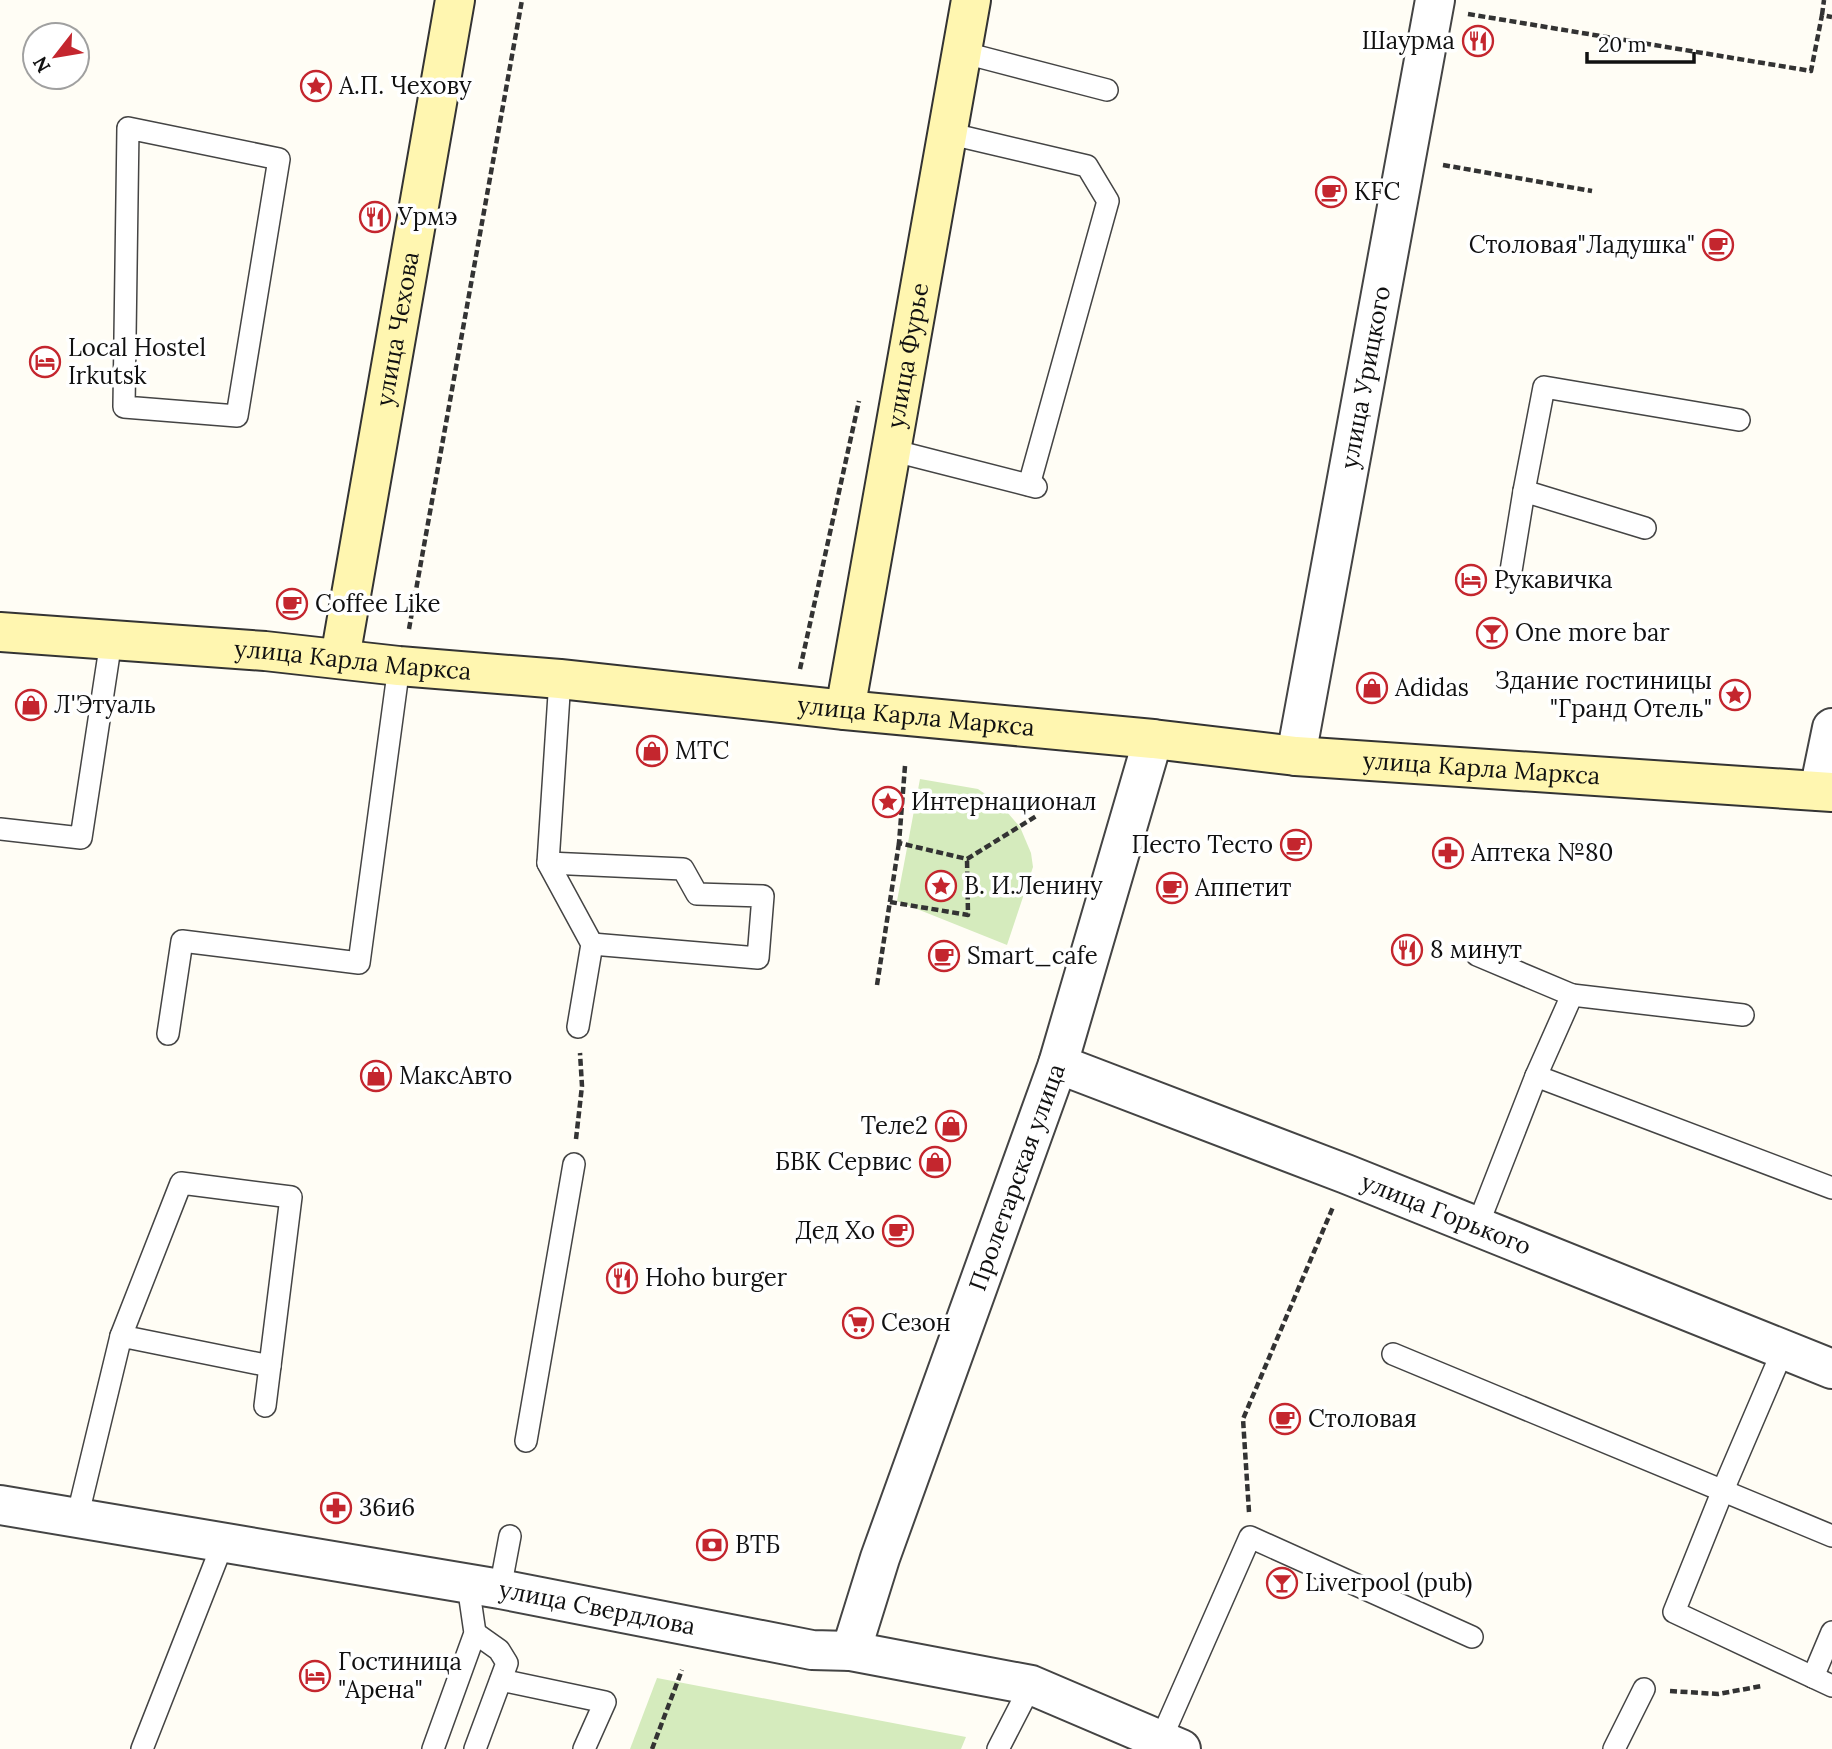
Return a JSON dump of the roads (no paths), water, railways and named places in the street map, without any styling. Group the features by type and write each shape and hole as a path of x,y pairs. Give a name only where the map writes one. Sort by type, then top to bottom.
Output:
{"main road":[{"name":"улица Чехова","path":"340,658 454,0"},
{"name":"улица Фурье","path":"845,710 971,0"},
{"name":"улица Карла Маркса","path":"0,632 340,658 399,666 560,679 1296,756 1825,792"}],"street":[{"name":"улица Урицкого","path":"1296,756 1434,4"},
{"path":"1825,792 1832,728"},
{"name":"Пролетарская улица","path":"851,1651 880,1558 1059,1064 1153,739"},
{"name":"улица Горького","path":"1059,1064 1346,1174 1832,1369"},
{"name":"улица Свердлова","path":"0,1505 484,1587 812,1650 851,1651 1031,1685 1171,1744"}],"lane":[{"path":"961,52 1107,90"},
{"path":"128,128 279,159 236,416 124,407 128,128"},
{"path":"891,450 1032,486 1108,201 1087,166 947,133"},
{"path":"1510,577 1544,387 1739,420"},
{"path":"1524,491 1645,528"},
{"path":"0,829 81,838 111,641"},
{"path":"168,1034 182,941 359,963 399,666"},
{"path":"560,679 548,863 592,944 578,1027"},
{"path":"548,863 683,869 697,894 763,896 758,958 592,944"},
{"path":"1477,955 1572,995 1743,1016"},
{"path":"1477,1227 1536,1076 1572,995"},
{"path":"1536,1076 1832,1188"},
{"path":"526,1441 574,1164"},
{"path":"76,1518 121,1336 181,1183 291,1197 265,1406"},
{"path":"121,1336 270,1366"},
{"path":"1783,1350 1674,1612 1822,1682 1832,1632"},
{"path":"1392,1354 1832,1536"},
{"path":"433,1749 475,1633 484,1587 510,1536"},
{"path":"1171,1744 1250,1537 1472,1637"},
{"path":"142,1749 223,1543"},
{"path":"475,1633 499,1650 507,1663 475,1749"},
{"path":"501,1680 605,1702 584,1749"},
{"path":"998,1749 1031,1685"},
{"path":"1614,1749 1644,1689"}],"place":[{"name":"Шаурма","path":"1478,41"},
{"name":"А.П. Чехову","path":"316,86"},
{"name":"KFC","path":"1331,192"},
{"name":"Урмэ","path":"375,217"},
{"name":"Столовая\"Ладушка\"","path":"1718,245"},
{"name":"Local Hostel Irkutsk","path":"45,362"},
{"name":"Рукавичка","path":"1471,580"},
{"name":"Coffee Like","path":"292,604"},
{"name":"One more bar","path":"1492,633"},
{"name":"Adidas","path":"1372,688"},
{"name":"Здание гостиницы \"Гранд Отель\"","path":"1735,695"},
{"name":"Л'Этуаль","path":"31,705"},
{"name":"МТС","path":"652,751"},
{"name":"Интернационал","path":"888,802"},
{"name":"Песто Тесто","path":"1296,845"},
{"name":"Аптека №80","path":"1448,853"},
{"name":"В. И.Ленину","path":"941,886"},
{"name":"Аппетит","path":"1172,888"},
{"name":"8 минут","path":"1407,950"},
{"name":"Smart_cafe","path":"944,956"},
{"name":"МаксАвто","path":"376,1076"},
{"name":"Теле2","path":"951,1126"},
{"name":"БВК Сервис","path":"935,1162"},
{"name":"Дед Хо","path":"898,1231"},
{"name":"Hoho burger","path":"622,1278"},
{"name":"Сезон","path":"858,1323"},
{"name":"Столовая","path":"1285,1419"},
{"name":"36и6","path":"336,1508"},
{"name":"ВТБ","path":"712,1545"},
{"name":"Liverpool (pub)","path":"1282,1583"},
{"name":"Гостиница \"Арена\"","path":"315,1676"}]}
